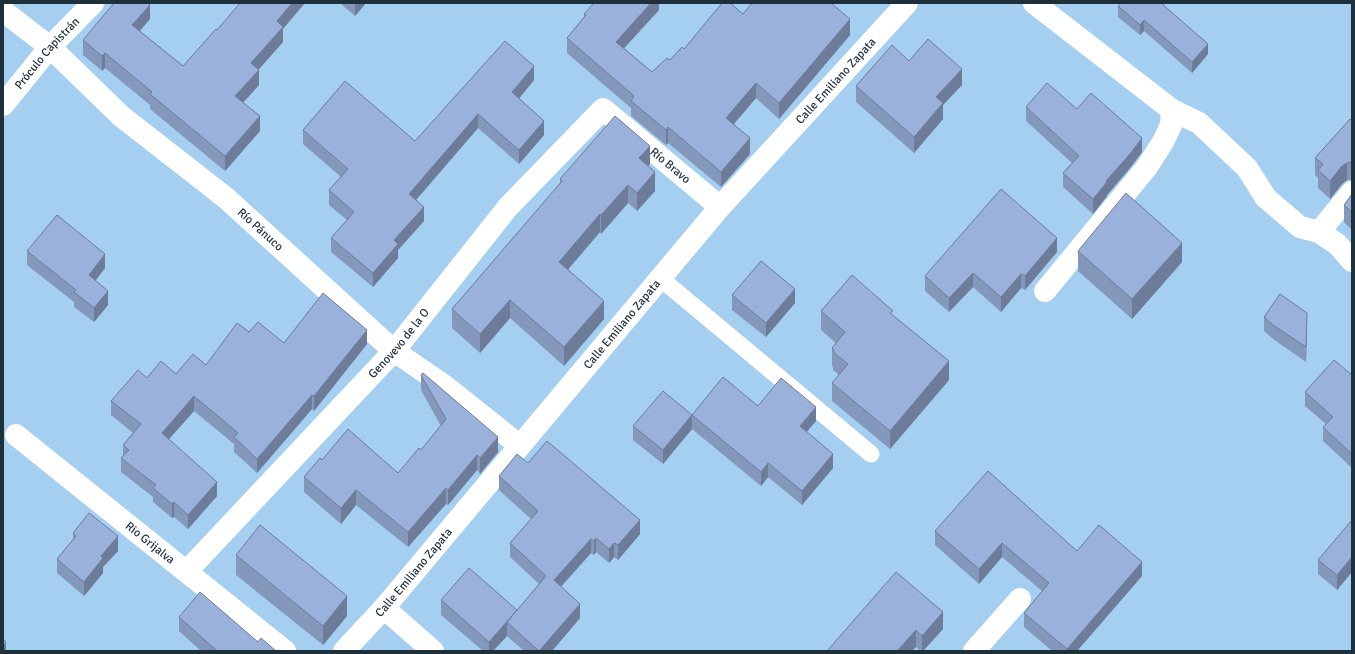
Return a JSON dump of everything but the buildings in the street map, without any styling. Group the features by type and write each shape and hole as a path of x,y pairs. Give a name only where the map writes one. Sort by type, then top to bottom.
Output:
{"street":[{"name":"Próculo Capistrán","path":"3,105 50,47 92,3"},
{"name":"Calle Emiliano Zapata","path":"344,651 384,608 519,445 720,207 907,3"},
{"path":"1034,3 1172,110 1199,123 1247,168 1266,198 1300,228 1319,232 1336,244 1352,261"},
{"name":"Río Pánuco","path":"3,11 50,47 121,116 226,198 394,351 446,386 519,445"},
{"name":"Río Bravo","path":"602,109 720,207"},
{"name":"Genovevo de la O","path":"187,571 394,351 508,207 602,109"},
{"path":"1045,291 1147,167 1164,142 1171,125 1172,110"},
{"path":"1319,232 1352,192"},
{"name":"Rio Grijalva","path":"16,435 285,651"},
{"path":"974,651 1020,598"},
{"path":"384,608 433,651"}],"lane":[{"path":"660,278 871,454"}]}
